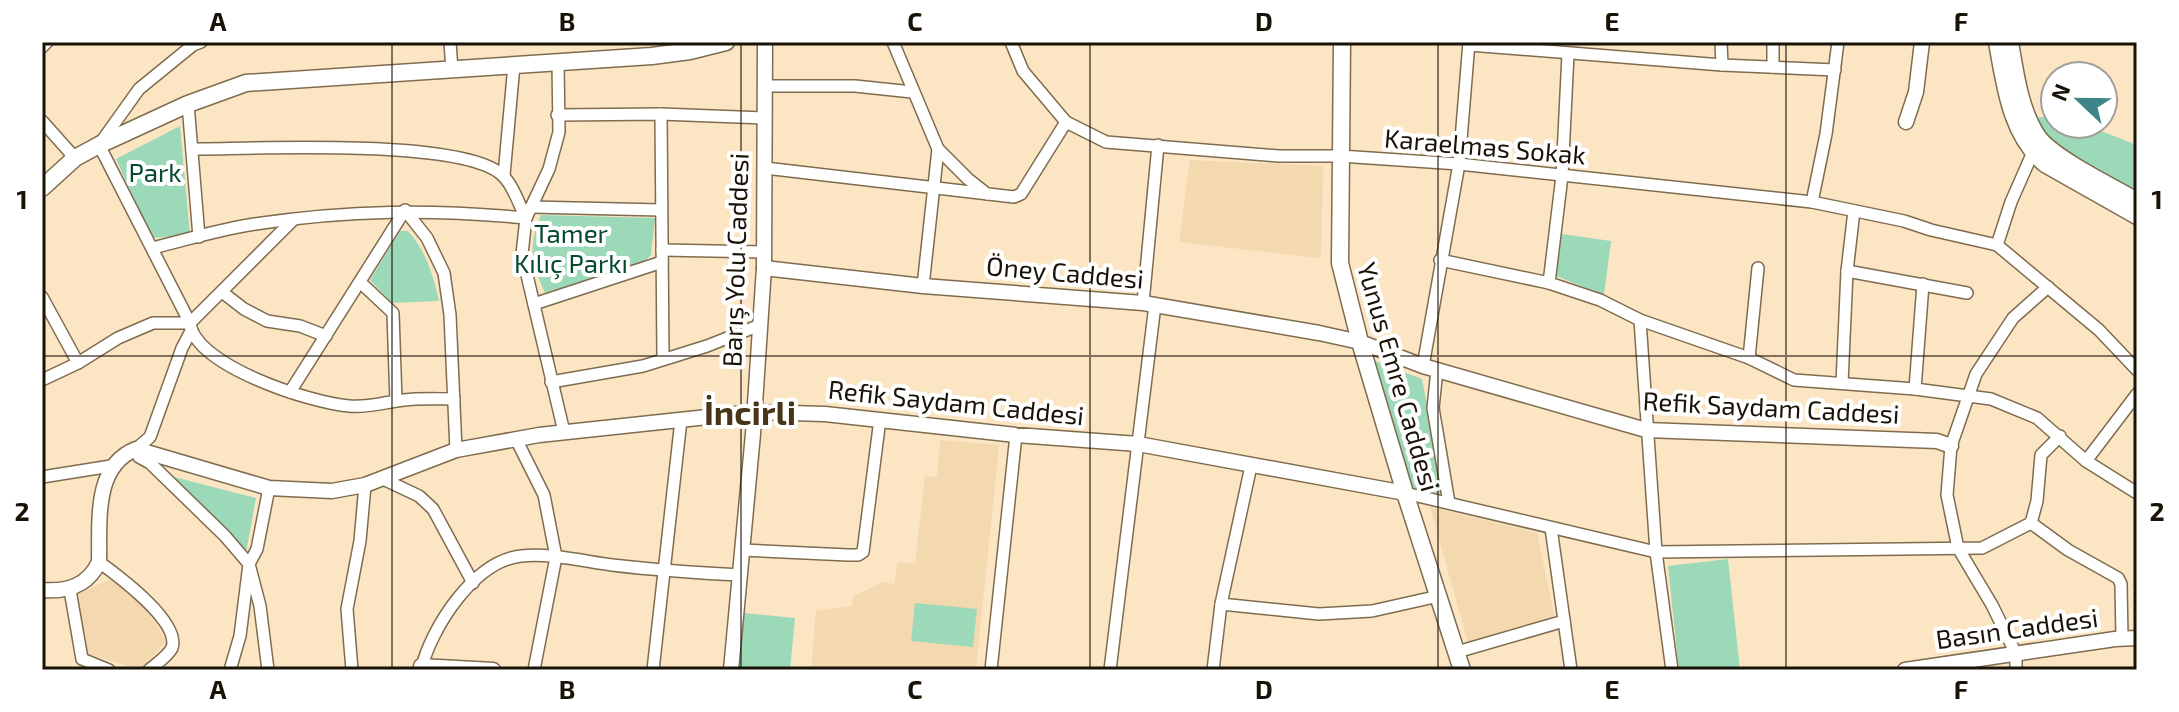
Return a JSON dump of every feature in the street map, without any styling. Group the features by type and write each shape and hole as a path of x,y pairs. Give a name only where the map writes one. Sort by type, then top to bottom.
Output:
{"main road":[{"path":"42,188 75,158 99,145 188,104 246,83 558,63 650,49 690,51 726,42"},
{"name":"Yunus Emre Caddesi","path":"1342,42 1340,263 1405,493 1462,670"},
{"path":"1997,42 2006,91 2020,132 2033,152 2045,164 2137,216"},
{"path":"2010,42 2018,86 2037,136 2056,153 2137,201"}],"street":[{"path":"42,47 47,42"},
{"path":"201,42 193,45 139,89 99,145 191,327 217,357 239,373 290,392 345,406 368,407 396,401 454,399"},
{"path":"450,42 452,70"},
{"name":"Barış Yolu Caddesi","path":"731,670 764,268 765,42"},
{"path":"893,42 938,149 988,195"},
{"name":"Karaelmas Sokak","path":"1011,42 1023,71 1066,122 1106,142 1279,156 1340,156 1459,164 1812,202 1997,245"},
{"path":"1721,42 1722,65"},
{"path":"1773,42 1773,67"},
{"path":"1812,202 1838,42"},
{"path":"1906,122 1916,92 1922,42"},
{"path":"1449,503 1433,408 1430,368 1440,260 1459,164 1469,44 1722,65 1835,70"},
{"path":"1549,283 1562,176 1568,54"},
{"path":"558,63 559,132 549,169 528,213 522,254 564,432"},
{"path":"504,175 514,65"},
{"path":"765,86 855,86 912,92"},
{"path":"188,104 199,237"},
{"path":"557,115 661,114 765,118"},
{"path":"661,114 663,359"},
{"path":"42,121 75,158"},
{"path":"765,168 1014,197 1021,194 1066,122"},
{"path":"1110,670 1138,444 1158,145"},
{"path":"192,149 391,149 441,154 481,162 504,175 528,213"},
{"path":"923,286 938,149"},
{"path":"2033,152 1997,245 2099,330 2137,370"},
{"path":"152,248 251,224 405,210 528,213 661,210"},
{"path":"290,392 405,210"},
{"path":"405,210 427,238 444,273 450,315 456,450"},
{"path":"1842,383 1847,271 1854,211"},
{"path":"42,590 70,590 85,581 99,562 104,481 111,466 150,437 191,327 294,219"},
{"path":"534,304 662,256 764,252"},
{"path":"1440,260 1549,283 1600,300 1640,320 1749,358 1794,380 1915,389 1991,399 2037,418 2086,461 2137,493"},
{"name":"Öney Caddesi","path":"764,268 923,286 1149,304 1360,342"},
{"path":"1749,358 1758,268"},
{"path":"1847,271 1967,293"},
{"path":"360,282 393,313 396,401"},
{"path":"1915,389 1923,284"},
{"path":"2016,670 2016,654 1992,605 1958,548 1947,495 1951,446 1976,374 2013,318 2048,287"},
{"path":"222,292 267,321 300,326 326,336"},
{"path":"42,297 78,363"},
{"path":"1640,320 1656,552 1672,670"},
{"path":"42,380 78,363 118,338 153,323 191,327"},
{"path":"551,382 643,366 760,325"},
{"name":"Refik Saydam Caddesi","path":"1360,342 1430,368 1646,430 1937,441 1951,446"},
{"path":"2086,461 2137,394"},
{"name":"Refik Saydam Caddesi","path":"136,449 269,488 332,491 365,485 456,450 516,439 754,412 825,414 1016,435 1138,444 1405,493"},
{"path":"743,550 848,555 863,552 880,419"},
{"path":"653,670 681,420"},
{"path":"991,670 1016,435"},
{"path":"1405,493 1656,552 1982,548 2031,523 2035,515 2041,455 2060,436"},
{"path":"516,439 544,495 556,557 534,670"},
{"path":"136,449 139,457 150,463 193,504 249,564 260,606 268,670"},
{"path":"42,477 111,466"},
{"path":"1213,670 1221,604 1251,466"},
{"path":"383,479 419,496 433,509 473,583"},
{"path":"352,670 347,609 360,541 365,485"},
{"path":"230,670 240,636 249,564 257,549 269,488"},
{"path":"2031,523 2068,550 2118,578 2130,638"},
{"path":"1551,528 1571,670"},
{"path":"493,670 421,668 444,613 499,562 521,556 556,557 664,571 741,575"},
{"path":"99,562 143,594 168,629 173,643 170,651 149,670"},
{"path":"70,590 82,659 106,670"},
{"path":"1221,604 1319,614 1372,611 1439,596"},
{"path":"1457,652 1564,621"},
{"name":"Basın Caddesi","path":"1905,670 2130,638"}],"shaded area":[{"path":"1190,160 1323,166 1321,258 1179,242"},
{"path":"940,440 999,445 976,670 811,670 816,611 852,606 854,596 883,582 894,584 898,562 915,564 925,476 937,477"},
{"path":"1430,507 1537,533 1555,619 1468,643"},
{"path":"114,577 146,611 167,641 141,670 85,653 77,595"}],"green space":[{"path":"2039,117 2039,129 2031,118"},
{"name":"Park","path":"180,126 190,235 151,238 116,159"},
{"path":"2119,138 2137,145 2137,200 2055,152 2047,140"},
{"name":"Tamer Kılıç Parkı","path":"541,215 655,218 651,255 642,264 545,293 533,254 534,236"},
{"path":"400,231 408,231 420,247 439,301 392,303 370,280"},
{"path":"1562,234 1611,241 1604,295 1556,276"},
{"path":"1367,358 1422,379 1444,494 1407,487"},
{"path":"174,477 256,498 244,564 169,483"},
{"path":"1728,559 1740,670 1679,670 1668,566"},
{"path":"915,603 977,609 973,647 911,641"},
{"path":"744,613 795,618 790,670 738,670"}],"district":[{"name":"İncirli","path":"750,413"}]}
